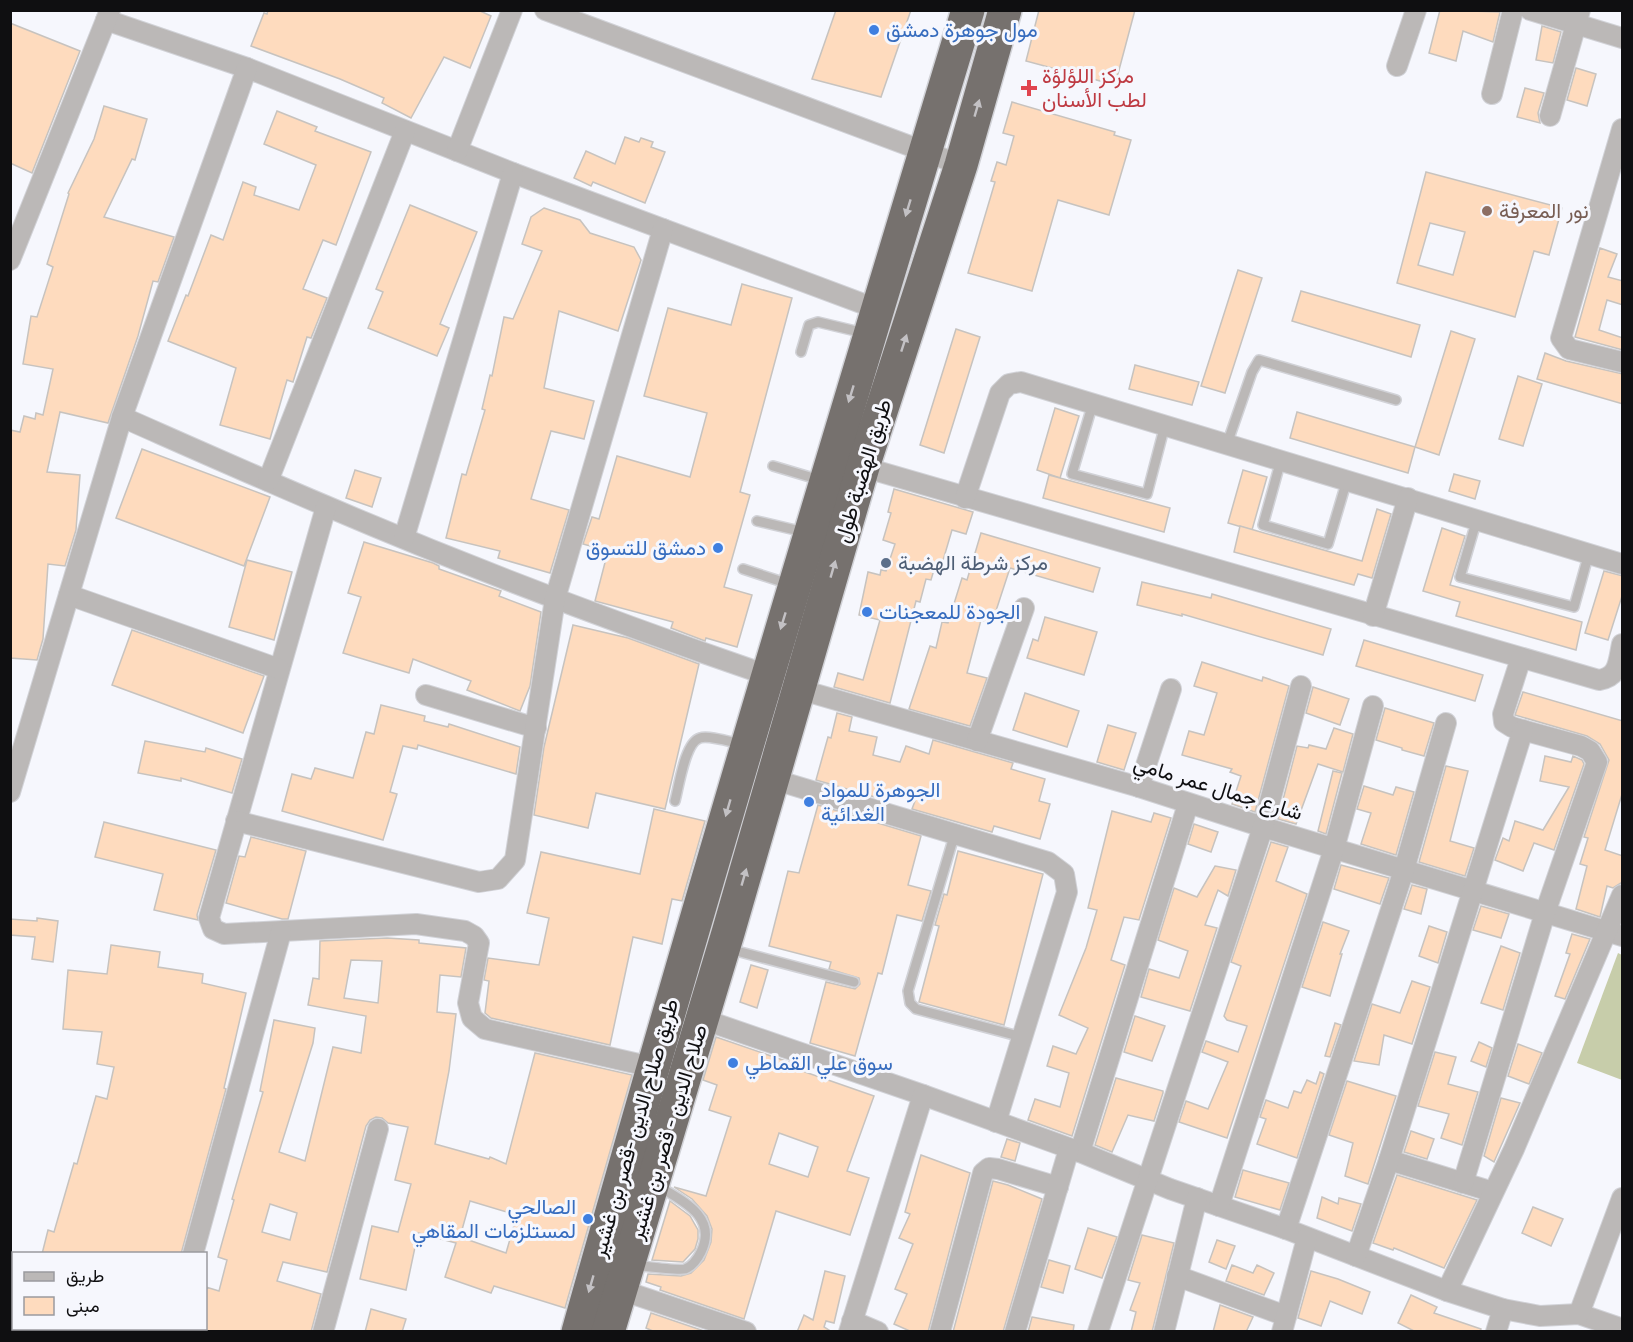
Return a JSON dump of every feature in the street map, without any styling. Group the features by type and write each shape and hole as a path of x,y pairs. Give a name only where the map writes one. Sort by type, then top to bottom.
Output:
{"highway":[{"name":"طريق الهضبة طول","path":"694,925 746,745 968,10"},
{"name":"طريق الهضبة طول","path":"725,941 863,467 961,165 1005,10"},
{"name":"طريق صلاح الدين -قصر بن غشير","path":"578,1332 694,925"},
{"name":"صلاح الدين - قصر بن غشير","path":"608,1332 725,941"}],"street":[{"path":"457,151 512,10"},
{"path":"1397,66 1416,10"},
{"path":"1492,94 1513,10"},
{"path":"1530,10 1578,17 1623,38"},
{"path":"545,11 961,165"},
{"path":"10,260 108,15 663,229 873,322"},
{"path":"1550,116 1578,17"},
{"path":"10,792 122,417 247,68"},
{"path":"1623,129 1561,338 1569,349 1623,362"},
{"path":"268,481 405,131"},
{"path":"404,538 513,173"},
{"path":"236,821 479,882 498,879 515,860 555,599 663,229"},
{"path":"965,498 1000,393 1009,384 1021,382 1623,564"},
{"path":"122,417 326,507 555,599 767,675"},
{"path":"863,467 1599,680 1609,679 1614,674 1623,645"},
{"path":"1373,616 1408,498"},
{"path":"326,507 209,918 213,929 224,934 416,924 465,931 474,936 479,943 468,1003 472,1018 485,1029 652,1067"},
{"path":"69,595 279,669"},
{"path":"977,741 1024,608"},
{"path":"1463,1183 1545,913 1597,762 1590,751 1581,746 1512,727 1504,722 1503,714 1521,658"},
{"path":"1098,1332 1263,827 1301,686"},
{"name":"شارع جمال عمر مامي","path":"798,689 1139,787 1615,934"},
{"path":"1139,787 1172,690"},
{"path":"426,695 536,728"},
{"path":"1219,1206 1334,849 1373,706"},
{"path":"1286,1230 1404,870 1446,723"},
{"path":"1356,1256 1389,1160 1523,730"},
{"path":"772,779 1048,862 1064,874 1067,892 996,1122"},
{"path":"1015,1332 1058,1187 1075,1150 1188,804"},
{"path":"1447,1291 1615,934 1623,895"},
{"path":"194,1252 281,932"},
{"path":"702,1019 1075,1150 1147,1180 1447,1291 1503,1309 1540,1316 1579,1314 1617,1327 1622,1332"},
{"path":"878,1332 851,1326 923,1095"},
{"path":"323,1332 378,1129"},
{"path":"1389,1160 1493,1192"},
{"path":"940,1332 983,1173 989,1168 998,1169 1058,1187"},
{"path":"1164,1332 1197,1198"},
{"path":"1579,1314 1623,1198"},
{"path":"1177,1276 1284,1324 1307,1238"},
{"path":"624,1277 746,1332"},
{"path":"1496,1332 1503,1309"}],"lane":[{"path":"801,352 809,325 818,322 873,322"},
{"path":"1227,444 1252,372 1259,360 1396,400"},
{"path":"1093,403 1072,474 1147,494 1165,425"},
{"path":"1281,460 1263,525 1328,544 1347,480"},
{"path":"773,466 825,482"},
{"path":"1477,519 1460,577 1574,607 1588,553"},
{"path":"757,521 810,533"},
{"path":"743,569 794,586"},
{"path":"675,801 686,755 692,741 701,737 746,745"},
{"path":"954,833 908,991 910,1003 916,1009 1022,1037"},
{"path":"725,941 854,982"},
{"path":"624,1277 685,1269 698,1260 705,1245 705,1223 693,1208 652,1183"}],"green space":[{"path":"1618,953 1622,955 1622,1080 1577,1063"}],"building":[{"path":"268,10 478,10 491,16 470,68 444,57 411,118 382,103 384,98 251,46 264,13 267,14"},
{"path":"836,10 911,10 881,97 812,79"},
{"path":"1039,10 1135,10 1115,85 1026,61"},
{"path":"1440,10 1500,12 1493,42 1463,31 1456,61 1429,53"},
{"path":"10,23 80,51 32,173 10,163"},
{"path":"1542,26 1561,32 1553,63 1536,60"},
{"path":"1576,68 1596,74 1587,106 1567,100"},
{"path":"1525,88 1544,93 1538,113 1540,123 1517,117"},
{"path":"1012,102 1115,132 1114,135 1131,140 1109,215 1058,200 1032,291 968,273 995,182 991,181 997,162 1006,165 1014,136 1003,133"},
{"path":"104,106 147,119 135,160 132,159 104,217 174,237 158,282 153,281 138,336 108,423 60,412 47,472 80,475 76,530 65,566 48,564 43,639 37,660 10,658 10,430 20,432 24,416 35,419 36,413 43,415 53,369 23,364 31,316 37,317 53,267 47,264 68,193 94,139"},
{"path":"277,111 317,127 315,131 371,152 336,245 323,240 303,289 327,298 311,338 307,337 293,382 287,380 270,439 220,425 236,368 168,341 211,235 223,240 243,182 256,187 254,195 299,210 316,165 264,144"},
{"path":"625,137 639,142 641,138 653,142 651,147 665,152 645,203 593,182 591,186 574,178 586,151 615,164"},
{"path":"1426,172 1562,208 1549,255 1534,251 1515,317 1397,283","holes":["1430,223 1465,232 1453,275 1418,265"]},
{"path":"410,205 477,232 440,324 449,328 437,356 368,328 383,292 376,289"},
{"path":"544,208 580,220 590,233 634,247 641,260 618,331 559,311 544,388 594,401 584,439 551,431 531,499 569,510 550,573 498,558 500,551 446,538 462,474 466,475 485,410 482,409 490,375 492,376 504,317 513,319 542,251 522,244 531,217"},
{"path":"1600,248 1617,254 1608,277 1623,281 1623,305 1607,300 1599,330 1623,338 1623,350 1575,337"},
{"path":"1238,270 1262,278 1225,393 1201,386"},
{"path":"742,284 792,298 740,492 750,495 724,587 752,595 737,647 706,638 705,641 671,628 673,622 595,601 608,551 583,544 592,517 599,519 617,456 690,477 707,413 644,396 668,308 731,325"},
{"path":"1301,291 1420,325 1411,357 1292,321"},
{"path":"956,329 980,337 944,453 920,445"},
{"path":"1451,331 1475,339 1439,455 1415,447"},
{"path":"1545,353 1566,361 1623,374 1623,404 1537,379"},
{"path":"1135,365 1199,382 1192,405 1129,389"},
{"path":"1518,376 1542,384 1523,446 1499,439"},
{"path":"1055,408 1079,416 1060,478 1037,470"},
{"path":"1297,412 1415,447 1408,473 1290,438"},
{"path":"142,449 270,497 244,566 116,518"},
{"path":"355,470 381,478 372,507 346,498"},
{"path":"1243,470 1267,477 1252,530 1228,523"},
{"path":"1454,474 1480,481 1475,499 1449,491"},
{"path":"1049,475 1170,508 1164,532 1043,498"},
{"path":"894,489 973,512 966,534 952,530 942,564 936,563 931,580 926,579 920,602 916,601 890,703 834,687 838,673 863,680 880,620 859,615 868,572 880,575 881,570 886,571 895,544 883,540 891,513 888,512"},
{"path":"1377,509 1391,514 1372,578 1358,574 1354,585 1234,552 1240,526 1362,561"},
{"path":"1442,528 1465,536 1450,585 1582,622 1576,650 1456,616 1460,602 1423,591"},
{"path":"981,533 1100,568 1093,592 1010,568 992,623 981,620 967,673 987,678 970,726 909,709 930,646 936,648 942,622 948,623 962,578 967,580"},
{"path":"364,542 433,563 439,566 439,569 501,591 499,596 541,612 530,686 520,711 467,690 471,681 413,659 409,673 343,653 361,597 348,593"},
{"path":"247,560 292,572 274,640 229,627"},
{"path":"1604,571 1623,576 1623,593 1608,640 1585,633"},
{"path":"1142,582 1211,598 1212,594 1331,629 1323,655 1182,614 1182,616 1137,605"},
{"path":"1045,617 1097,632 1084,675 1027,658 1033,639 1038,641"},
{"path":"573,625 628,638 699,664 665,809 596,793 588,828 534,815 544,747"},
{"path":"132,630 264,676 243,733 112,685"},
{"path":"1364,640 1483,675 1475,701 1356,666"},
{"path":"1202,662 1262,681 1263,677 1289,686 1255,812 1232,804 1241,776 1230,772 1232,769 1182,755 1189,731 1204,735 1217,693 1194,686"},
{"path":"1313,687 1349,699 1340,725 1306,713"},
{"path":"1523,692 1623,721 1623,791 1605,850 1623,856 1623,879 1613,888 1607,886 1600,917 1576,909 1587,866 1580,864 1588,838 1584,837 1609,760 1600,744 1587,736 1515,715"},
{"path":"1025,693 1079,711 1067,747 1013,730"},
{"path":"381,705 425,716 424,721 448,727 449,724 520,747 516,774 418,745 417,749 403,746 390,792 397,794 383,840 282,811 292,774 311,779 315,768 353,778 366,732 374,734"},
{"path":"1385,708 1434,723 1424,756 1376,740"},
{"path":"837,713 852,717 849,731 877,737 873,755 900,762 906,746 929,754 933,740 1013,763 1011,769 1045,779 1039,801 1050,804 1040,839 994,826 992,832 912,809 915,801 887,791 885,800 816,780"},
{"path":"1108,725 1136,733 1124,770 1097,762"},
{"path":"1334,728 1353,734 1343,772 1318,764 1296,824 1278,819 1297,746 1308,748 1309,745 1326,749"},
{"path":"145,741 205,752 206,748 242,759 232,793 181,778 181,781 138,773"},
{"path":"1545,756 1571,762 1573,756 1582,760 1584,764 1554,850 1534,843 1523,871 1495,860 1503,838 1509,841 1515,821 1543,830 1569,787 1540,781"},
{"path":"1446,766 1468,771 1450,841 1474,848 1465,876 1419,862"},
{"path":"1333,771 1342,773 1326,834 1318,831"},
{"path":"1364,786 1393,795 1396,787 1414,792 1396,855 1361,844 1371,813 1357,809"},
{"path":"818,805 921,836 908,885 931,891 922,921 897,915 882,974 878,973 855,1056 810,1043 826,982 855,989 860,984 859,978 829,969 831,962 769,946 788,871 799,873"},
{"path":"654,809 705,821 682,901 672,899 662,944 633,937 610,1045 491,1018 485,1013 489,981 484,980 488,958 539,965 549,918 527,913 541,852 640,874"},
{"path":"1112,811 1151,822 1154,813 1171,818 1139,920 1124,917 1111,960 1125,965 1072,1136 1028,1120 1035,1099 1060,1107 1069,1073 1047,1066 1053,1046 1076,1054 1088,1028 1059,1015 1086,948 1097,910 1088,908"},
{"path":"104,822 216,850 197,915 198,920 154,910 163,874 95,857"},
{"path":"1194,824 1218,832 1211,852 1188,844"},
{"path":"251,837 306,851 288,919 226,903 239,856 245,857"},
{"path":"1271,842 1288,847 1276,881 1307,894 1227,1138 1179,1122 1186,1101 1208,1109 1228,1062 1202,1052 1206,1041 1238,1052 1247,1026 1227,1020 1224,1016 1241,966 1231,962"},
{"path":"958,851 1043,874 1004,1025 919,1002 939,926 935,925 944,894 947,895"},
{"path":"1341,865 1389,878 1380,904 1334,889"},
{"path":"1215,866 1236,870 1228,896 1218,890 1205,925 1217,928 1190,1011 1141,997 1149,969 1179,978 1188,951 1158,940 1174,888 1197,897"},
{"path":"1412,885 1427,889 1421,914 1404,909"},
{"path":"1481,906 1509,914 1501,938 1473,930"},
{"path":"37,918 58,921 53,962 32,959 35,937 10,935 10,919 37,921"},
{"path":"1323,922 1349,931 1340,954 1342,954 1330,996 1302,987"},
{"path":"1429,926 1447,932 1438,963 1419,956"},
{"path":"1572,934 1590,939 1565,999 1555,996 1570,954 1566,953"},
{"path":"387,938 419,940 419,943 466,948 461,977 440,975 437,1012 456,1014 449,1071 435,1144 489,1159 490,1157 506,1164 535,1053 632,1075 565,1308 494,1286 491,1293 445,1277 456,1243 418,1233 406,1290 360,1279 372,1226 398,1232 411,1184 395,1180 408,1127 388,1123 376,1117 366,1126 327,1272 283,1262 277,1281 321,1294 311,1332 206,1332 207,1287 219,1291 227,1260 218,1257 263,1092 260,1091 274,1020 315,1028 313,1043 279,1152 305,1161 333,1047 361,1053 366,1016 308,1005 313,978 319,979 320,941","holes":["351,960 382,961 378,1003 344,998","470,1201 517,1215 506,1253 460,1237","270,1204 297,1213 290,1240 262,1232"]},
{"path":"111,945 160,952 158,967 203,974 202,983 246,993 224,1088 226,1089 182,1252 42,1252 48,1230 54,1232 74,1163 77,1164 96,1096 107,1099 114,1067 97,1064 102,1032 63,1029 68,970 107,974"},
{"path":"1501,946 1520,953 1503,1010 1481,1003"},
{"path":"751,965 768,970 757,1008 740,1002"},
{"path":"1412,981 1430,987 1412,1044 1384,1035 1379,1065 1354,1061 1372,1004 1400,1013"},
{"path":"1135,1016 1165,1026 1152,1061 1124,1052"},
{"path":"1335,1023 1341,1025 1330,1057 1325,1056"},
{"path":"716,1037 806,1068 805,1072 874,1096 847,1171 869,1178 850,1235 776,1211 744,1319 660,1290 661,1287 646,1282 648,1274 681,1276 691,1273 704,1260 711,1242 712,1229 707,1216 692,1199 674,1187 706,1196 731,1117 709,1110 717,1085 703,1080","holes":["779,1133 818,1147 808,1177 769,1164"]},
{"path":"1479,1042 1492,1048 1486,1067 1471,1061"},
{"path":"1518,1044 1542,1053 1529,1084 1508,1076"},
{"path":"1435,1052 1456,1057 1448,1084 1478,1092 1462,1145 1441,1138 1449,1114 1418,1106"},
{"path":"1320,1072 1324,1074 1297,1158 1257,1144 1266,1119 1260,1117 1266,1100 1288,1108 1294,1091 1301,1093 1307,1080 1316,1084"},
{"path":"1116,1078 1163,1091 1163,1093 1154,1121 1128,1115 1112,1152 1095,1145"},
{"path":"1347,1081 1396,1096 1368,1184 1345,1176 1353,1143 1329,1135"},
{"path":"1501,1098 1520,1103 1494,1162 1484,1156"},
{"path":"1411,1131 1434,1139 1427,1159 1404,1152"},
{"path":"1007,1139 1020,1143 1015,1161 1001,1157"},
{"path":"921,1155 970,1173 928,1332 912,1332 894,1324 907,1294 895,1289 913,1244 899,1238 910,1214 905,1212"},
{"path":"1243,1170 1289,1183 1280,1210 1235,1197"},
{"path":"1397,1175 1477,1200 1444,1268 1394,1248 1393,1250 1373,1243"},
{"path":"993,1181 1042,1199 1003,1332 953,1332"},
{"path":"1322,1197 1338,1204 1339,1198 1361,1204 1352,1231 1317,1218"},
{"path":"670,1201 690,1216 698,1230 695,1249 683,1262 652,1260"},
{"path":"1533,1207 1563,1219 1551,1246 1522,1233"},
{"path":"1088,1228 1117,1237 1102,1278 1075,1269"},
{"path":"1142,1235 1174,1243 1152,1332 1131,1332 1136,1312 1130,1310 1140,1283 1128,1280"},
{"path":"1217,1240 1235,1246 1226,1269 1209,1262"},
{"path":"1049,1260 1070,1266 1063,1293 1041,1287"},
{"path":"1232,1265 1253,1273 1257,1265 1274,1273 1264,1295 1226,1281"},
{"path":"825,1271 845,1276 834,1323 826,1321 824,1327 832,1332 797,1332 804,1315 813,1320"},
{"path":"1311,1271 1370,1292 1362,1314 1330,1301 1321,1326 1298,1318"},
{"path":"1411,1295 1437,1307 1434,1313 1481,1329 1480,1332 1416,1332 1398,1323"},
{"path":"1220,1305 1253,1317 1246,1332 1213,1332"},
{"path":"371,1309 406,1319 402,1332 365,1332"},
{"path":"651,1313 707,1332 655,1332 646,1328"},
{"path":"1032,1317 1074,1325 1073,1332 1028,1332"}],"place":[{"name":"مول جوهرة دمشق","path":"874,30"},
{"name":"مركز اللؤلؤة لطب الأسنان","path":"1029,88"},
{"name":"نور المعرفة","path":"1487,211"},
{"name":"دمشق للتسوق","path":"718,548"},
{"name":"مركز شرطة الهضبة","path":"886,563"},
{"name":"الجودة للمعجنات","path":"867,612"},
{"name":"الجوهرة للمواد الغدائية","path":"809,802"},
{"name":"سوق علي القماطي","path":"733,1063"},
{"name":"الصالحي لمستلزمات المقاهي","path":"588,1219"}]}
